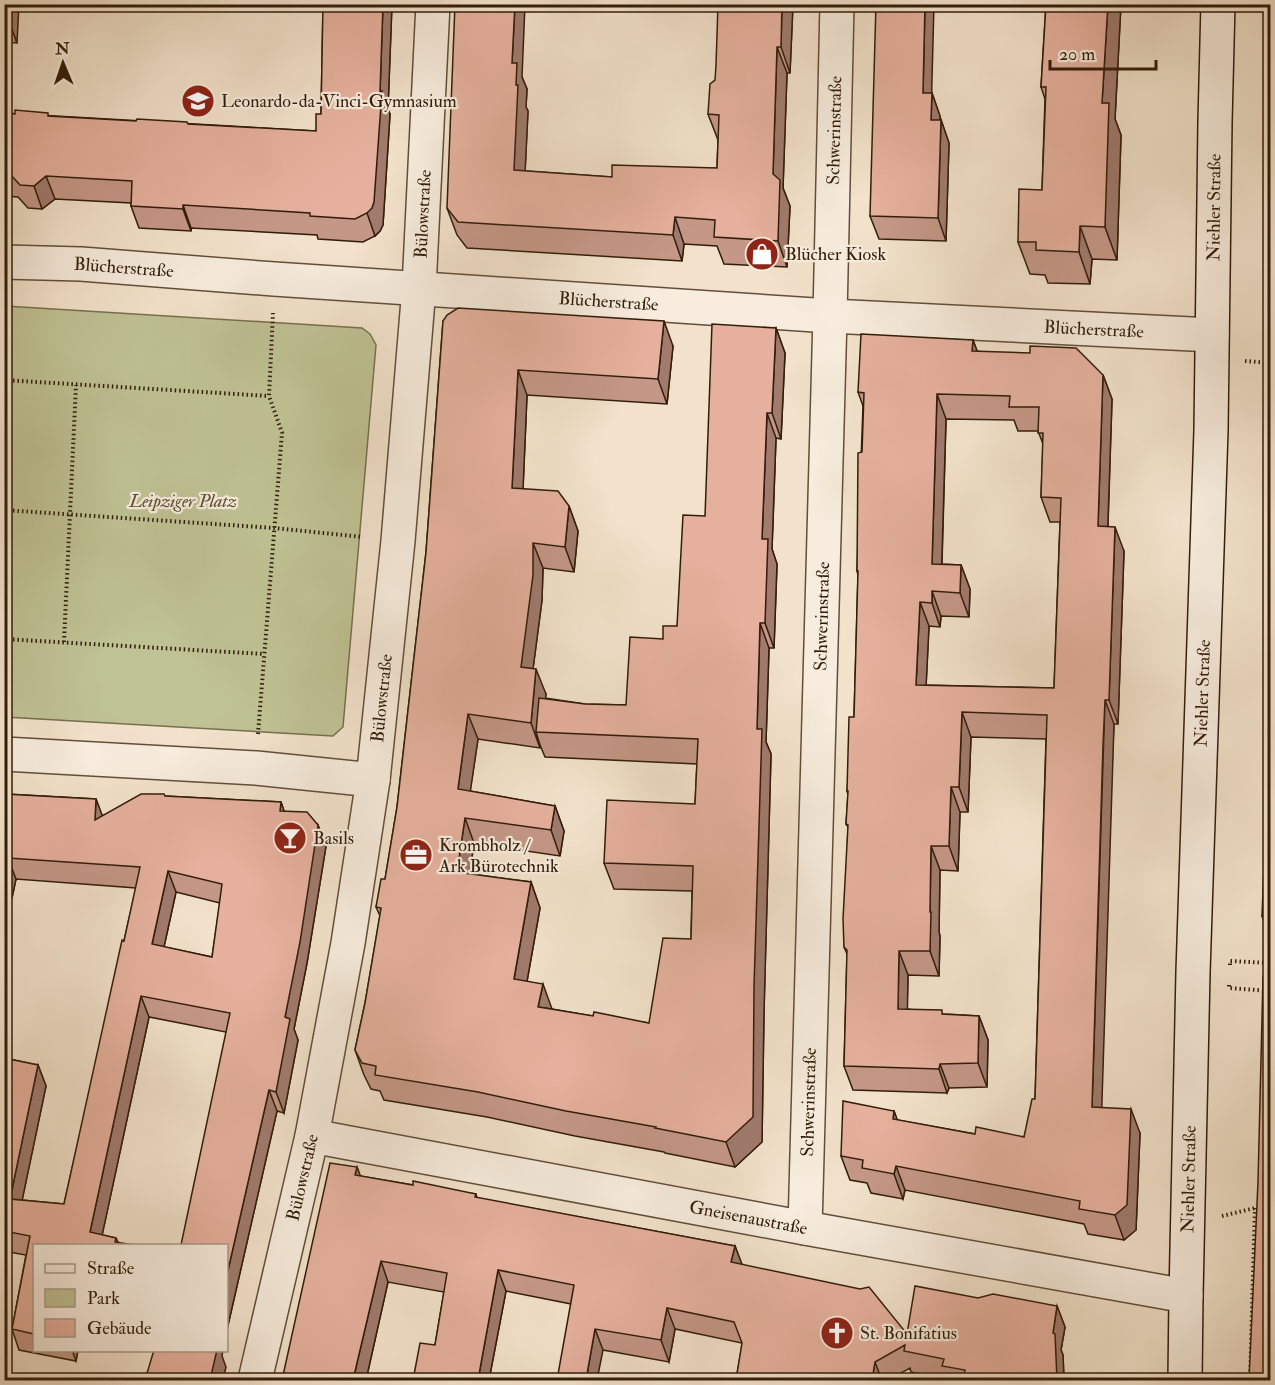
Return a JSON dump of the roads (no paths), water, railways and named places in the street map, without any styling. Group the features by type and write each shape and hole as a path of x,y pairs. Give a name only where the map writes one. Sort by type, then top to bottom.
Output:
{"street":[{"name":"Bülowstraße","path":"255,1380 312,1136 348,943 374,780 398,541 419,288 433,4"},
{"name":"Schwerinstraße","path":"805,1228 837,4"},
{"name":"Niehler Straße","path":"1185,1380 1193,972 1211,442 1218,4"},
{"name":"Blücherstraße","path":"4,262 81,264 830,316 1212,335"},
{"path":"4,754 256,768 374,780"},
{"name":"Gneisenaustraße","path":"312,1136 1186,1296"}],"place":[{"name":"Leonardo-da-Vinci-Gymnasium","path":"198,101"},
{"name":"Blücher Kiosk","path":"762,254"},
{"name":"Basils","path":"290,838"},
{"name":"Krombholz / Ark Bürotechnik","path":"416,855"},
{"name":"St. Bonifatius","path":"837,1333"}],"park label":[{"name":"Leipziger Platz","path":"183,501"}]}
